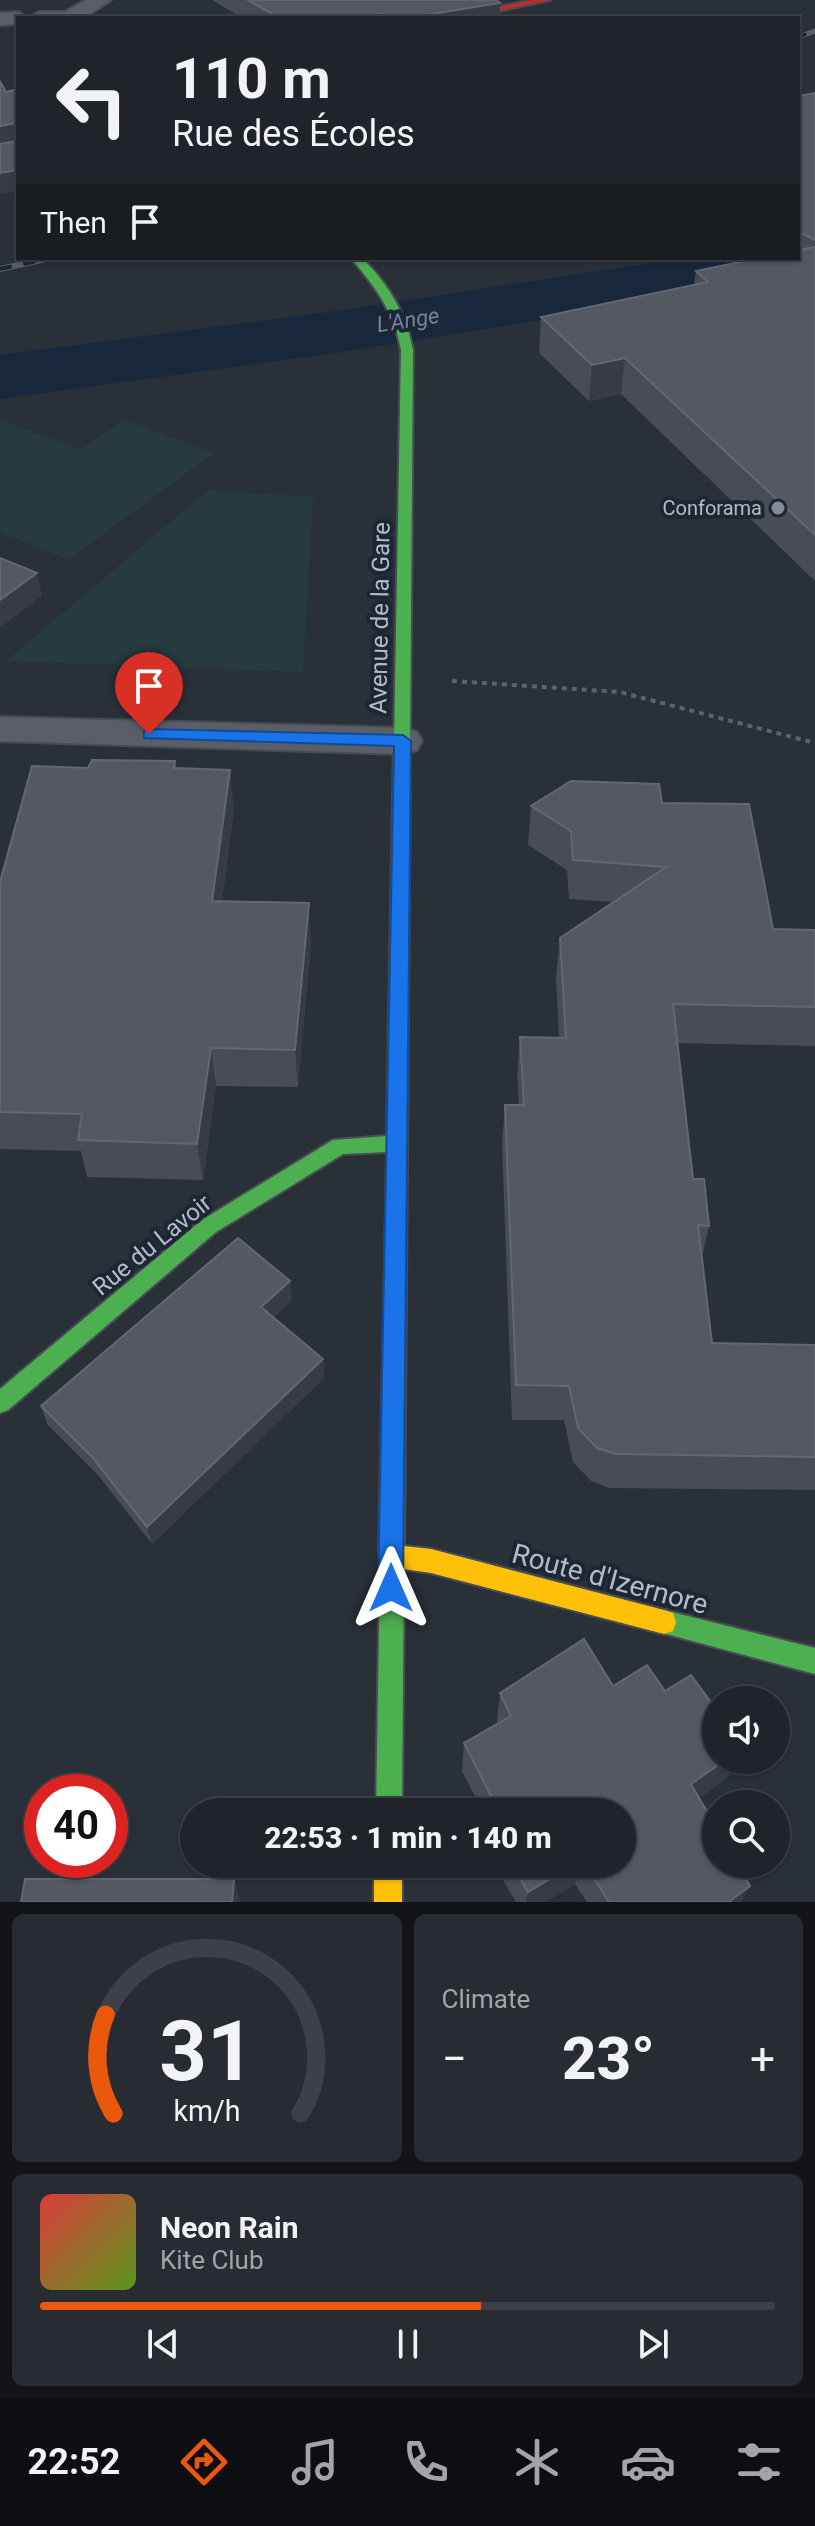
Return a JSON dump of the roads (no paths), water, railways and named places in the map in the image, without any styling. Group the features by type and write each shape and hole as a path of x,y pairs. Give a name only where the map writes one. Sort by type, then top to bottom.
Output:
{"street":[{"path":"73,16 101,0"},
{"path":"461,16 546,0"},
{"name":"Avenue de la Gare","path":"358,260 383,283 397,306 407,350 389,1798"},
{"path":"0,729 403,741"},
{"name":"Rue du Lavoir","path":"0,1403 209,1226 340,1146 397,1144"},
{"name":"Route d'Izernore","path":"391,1556 431,1561 815,1661"},
{"path":"388,1878 388,1902"}],"waterway":[{"name":"L'Ange","path":"800,259 815,257"},
{"name":"L'Ange","path":"0,377 336,332 796,260"}],"railway":[{"path":"800,36 815,31"},
{"path":"0,269 42,260"}],"place":[{"name":"Conforama","path":"778,508"}]}
